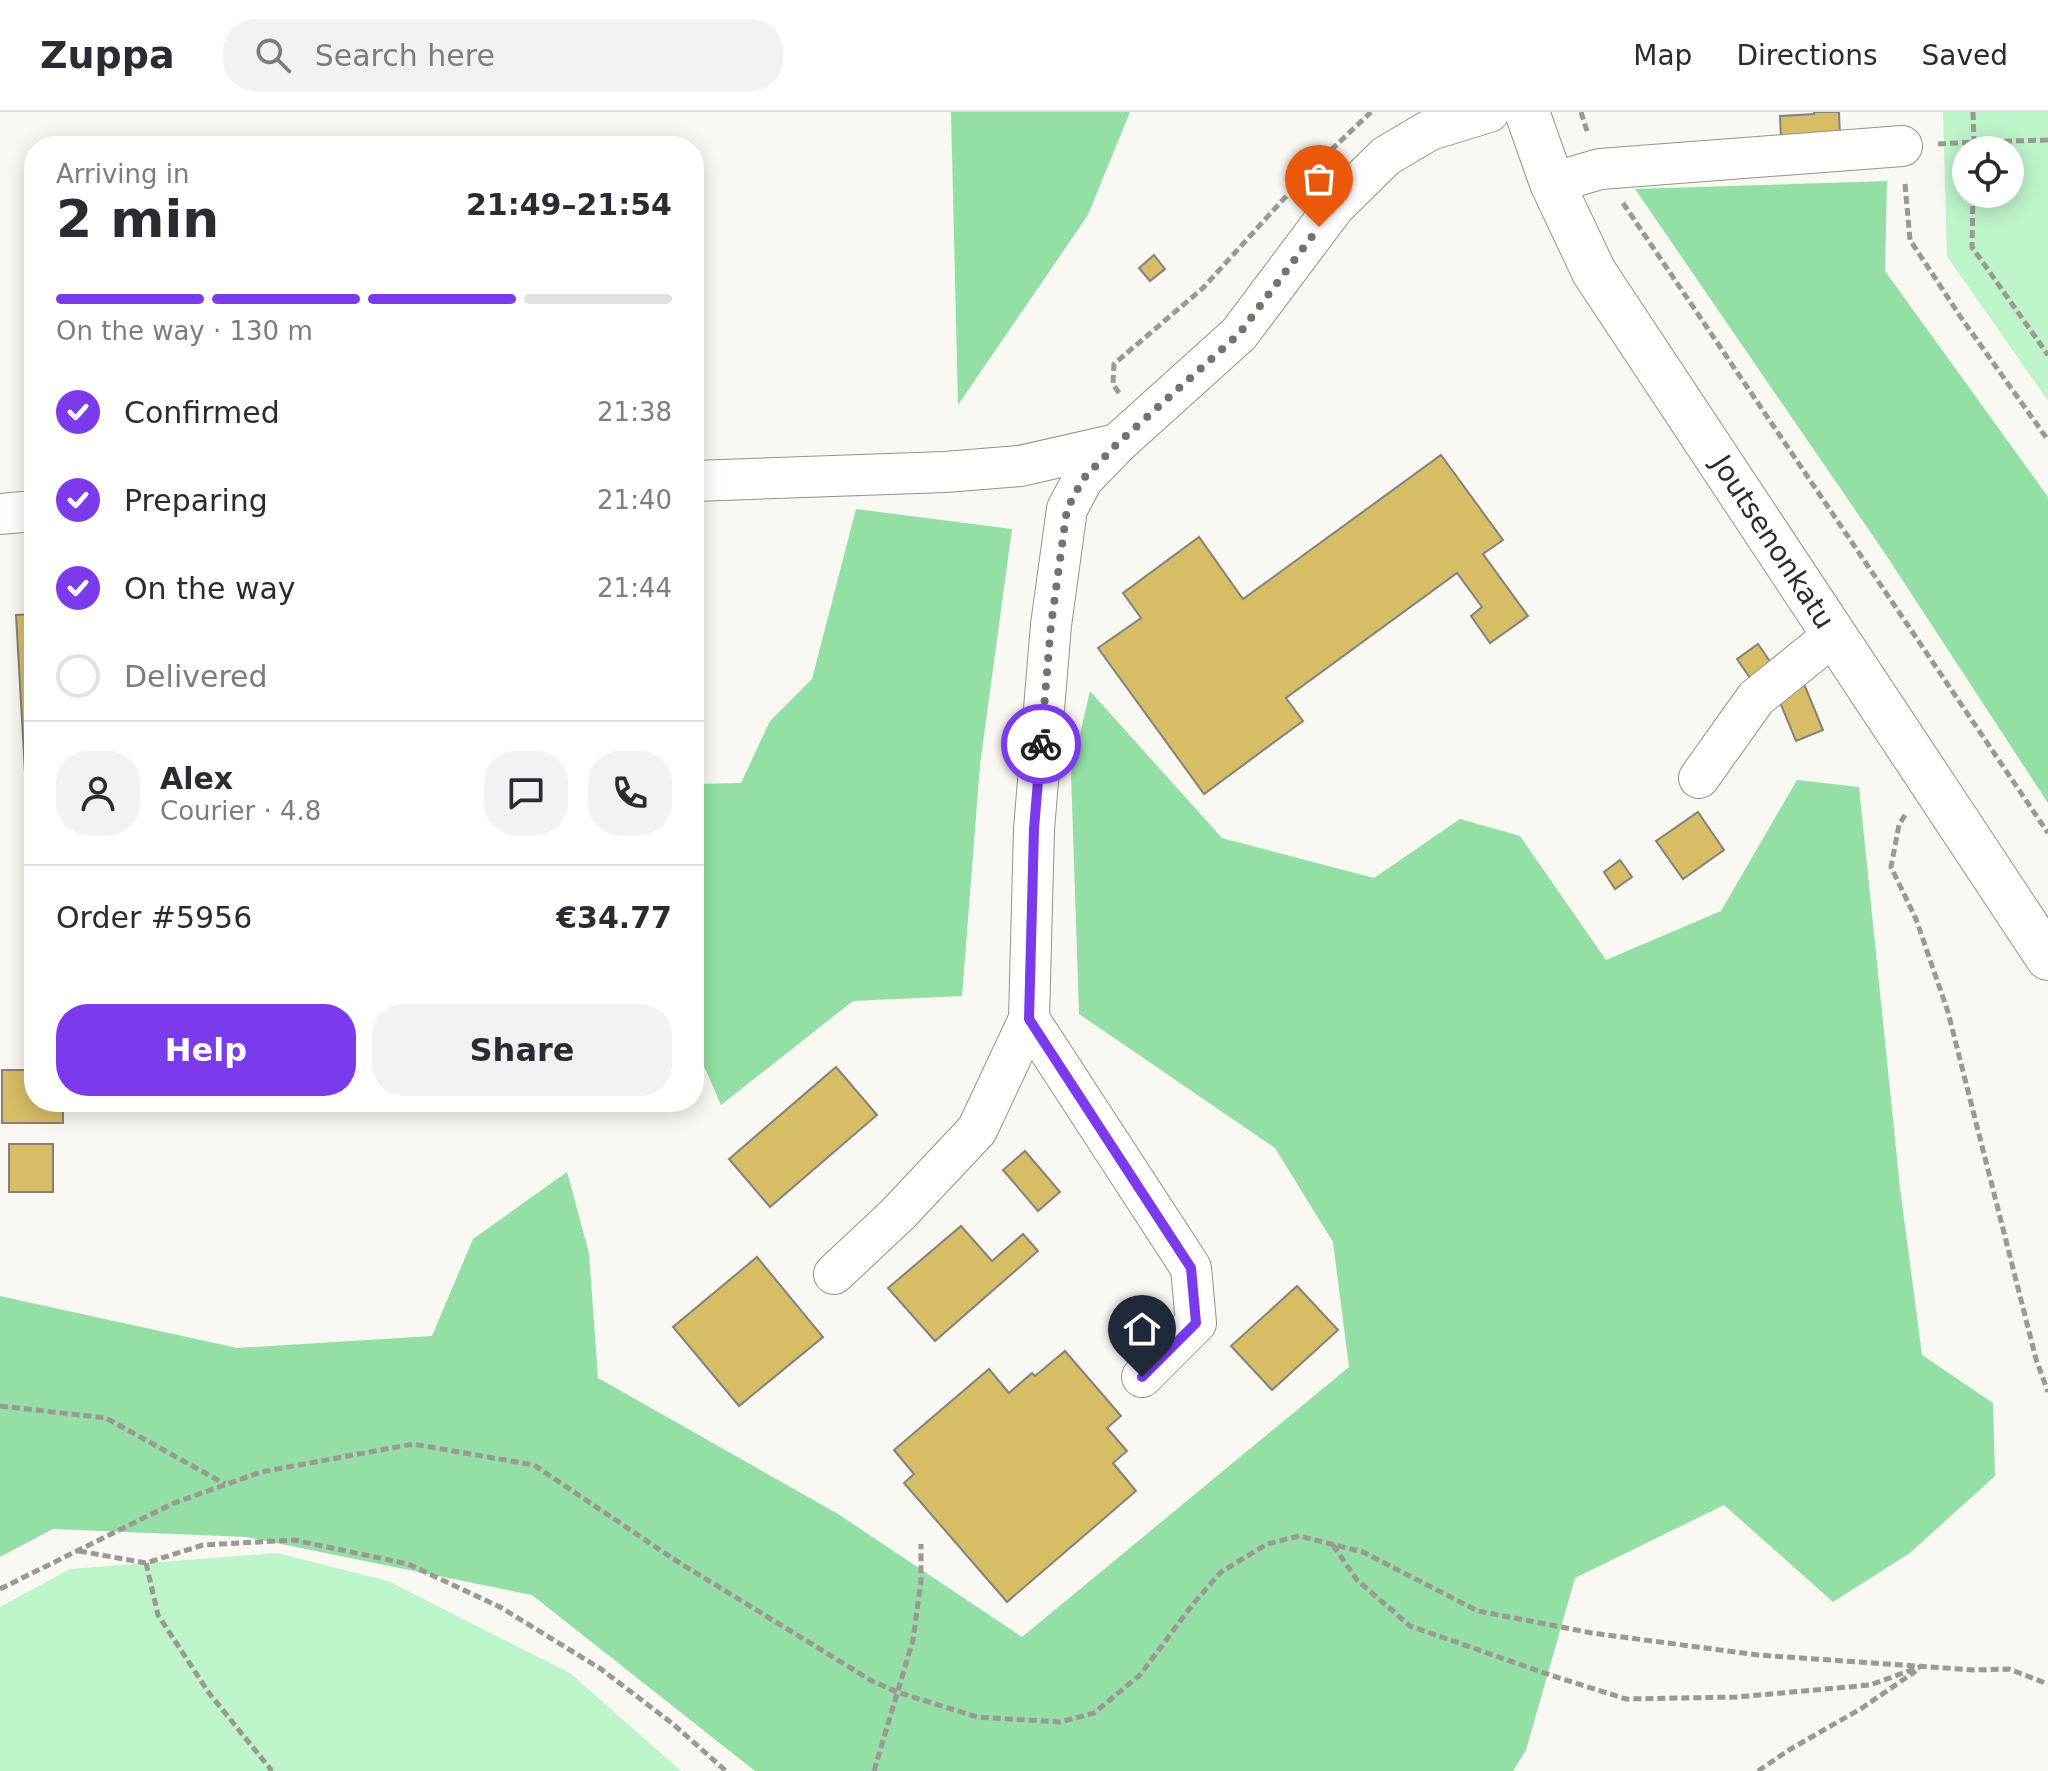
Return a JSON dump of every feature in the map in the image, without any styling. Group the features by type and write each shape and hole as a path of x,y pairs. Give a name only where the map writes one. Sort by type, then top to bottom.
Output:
{"main road":[{"name":"Joutsenonkatu","path":"1527,112 1552,183 1594,272 2048,958"}],"street":[{"path":"834,1274 898,1214 977,1130 1029,1019 1034,829 1051,625 1067,509 1083,479 1239,334 1335,206 1386,156 1430,130 1489,112"},
{"path":"1552,183 1600,169 1902,146"},
{"path":"704,481 945,472 1020,466 1128,434"},
{"path":"0,514 24,512"},
{"path":"1699,778 1756,698 1834,635"},
{"path":"1029,1019 1191,1268 1196,1323 1142,1377"}],"path":[{"path":"1128,434 1113,384 1114,364 1203,288 1309,171 1371,112"},
{"path":"1581,112 1600,169 2048,833"},
{"path":"1973,112 1974,136"},
{"path":"2024,141 2048,140"},
{"path":"1902,146 1910,240 2048,440"},
{"path":"1973,208 1972,247 2048,355"},
{"path":"1927,775 1899,825 1891,867 1916,919 1948,1012 2036,1359 2048,1392"},
{"path":"0,1406 106,1418 225,1485"},
{"path":"0,1589 174,1503 261,1472 413,1444 534,1465 675,1560 872,1681 977,1717 1060,1722 1094,1713 1140,1675 1221,1572 1267,1544 1299,1536 1363,1552 1478,1611 1592,1633 1758,1655 1974,1670 2009,1669 2048,1684"},
{"path":"78,1550 146,1563 203,1545 294,1540 408,1564 500,1607 601,1669 673,1724 726,1771"},
{"path":"874,1771 913,1640 921,1581 921,1544"},
{"path":"1332,1544 1357,1580 1410,1626 1626,1699 1737,1697 1870,1685 1923,1666"},
{"path":"146,1563 158,1615 209,1693 272,1771"},
{"path":"1758,1771 1862,1708 1923,1666"}],"green space":[{"path":"951,112 1130,112 1088,215 958,405"},
{"path":"1943,112 2048,112 2048,401 1947,256"},
{"path":"1887,181 1885,271 2048,497 2048,803 1884,552 1635,189"},
{"path":"856,509 1012,529 980,765 962,996 853,1001 721,1105 704,1066 704,784 741,783 770,721 812,679"},
{"path":"1090,691 1222,838 1374,878 1460,819 1520,836 1606,960 1721,911 1797,780 1859,787 1900,1188 1922,1355 1993,1403 1995,1476 1910,1553 1833,1602 1724,1505 1575,1578 1526,1750 1513,1771 755,1771 532,1595 246,1537 53,1529 0,1557 0,1296 237,1348 432,1336 473,1239 567,1172 589,1253 598,1378 838,1514 1022,1637 1349,1367 1333,1242 1275,1148 1079,1014 1071,773"},
{"path":"277,1553 388,1581 570,1673 681,1771 0,1771 0,1607 70,1569"}],"building":[{"path":"1839,112 1840,137 1781,139 1780,116"},
{"path":"1154,255 1165,269 1150,281 1139,268"},
{"path":"1441,455 1503,540 1483,554 1528,616 1490,643 1471,616 1482,607 1457,573 1286,698 1303,721 1204,794 1098,648 1141,618 1123,593 1199,537 1243,599"},
{"path":"16,615 24,615 24,755"},
{"path":"1758,644 1771,663 1750,678 1737,659"},
{"path":"1804,684 1823,730 1796,741 1777,695"},
{"path":"1698,812 1724,850 1683,879 1656,841"},
{"path":"1620,860 1632,877 1615,889 1604,872"},
{"path":"836,1067 877,1115 770,1207 729,1159"},
{"path":"2,1070 24,1070 24,1112 63,1112 63,1123 2,1123"},
{"path":"9,1144 53,1144 53,1192 9,1192"},
{"path":"1025,1151 1060,1192 1038,1211 1003,1170"},
{"path":"961,1226 992,1261 1023,1234 1038,1251 935,1341 888,1288"},
{"path":"757,1257 823,1337 739,1406 673,1327"},
{"path":"1297,1286 1338,1330 1272,1390 1231,1346"},
{"path":"1065,1351 1121,1416 1107,1428 1127,1451 1113,1463 1136,1491 1007,1602 904,1483 914,1474 894,1450 989,1369 1009,1393"}],"way so far":[{"path":"1041,744 1051,625 1067,509 1083,479 1117,444 1239,334 1319,227"}],"route":[{"path":"1041,744 1034,829 1029,1019 1191,1268 1196,1323 1142,1377"}]}
